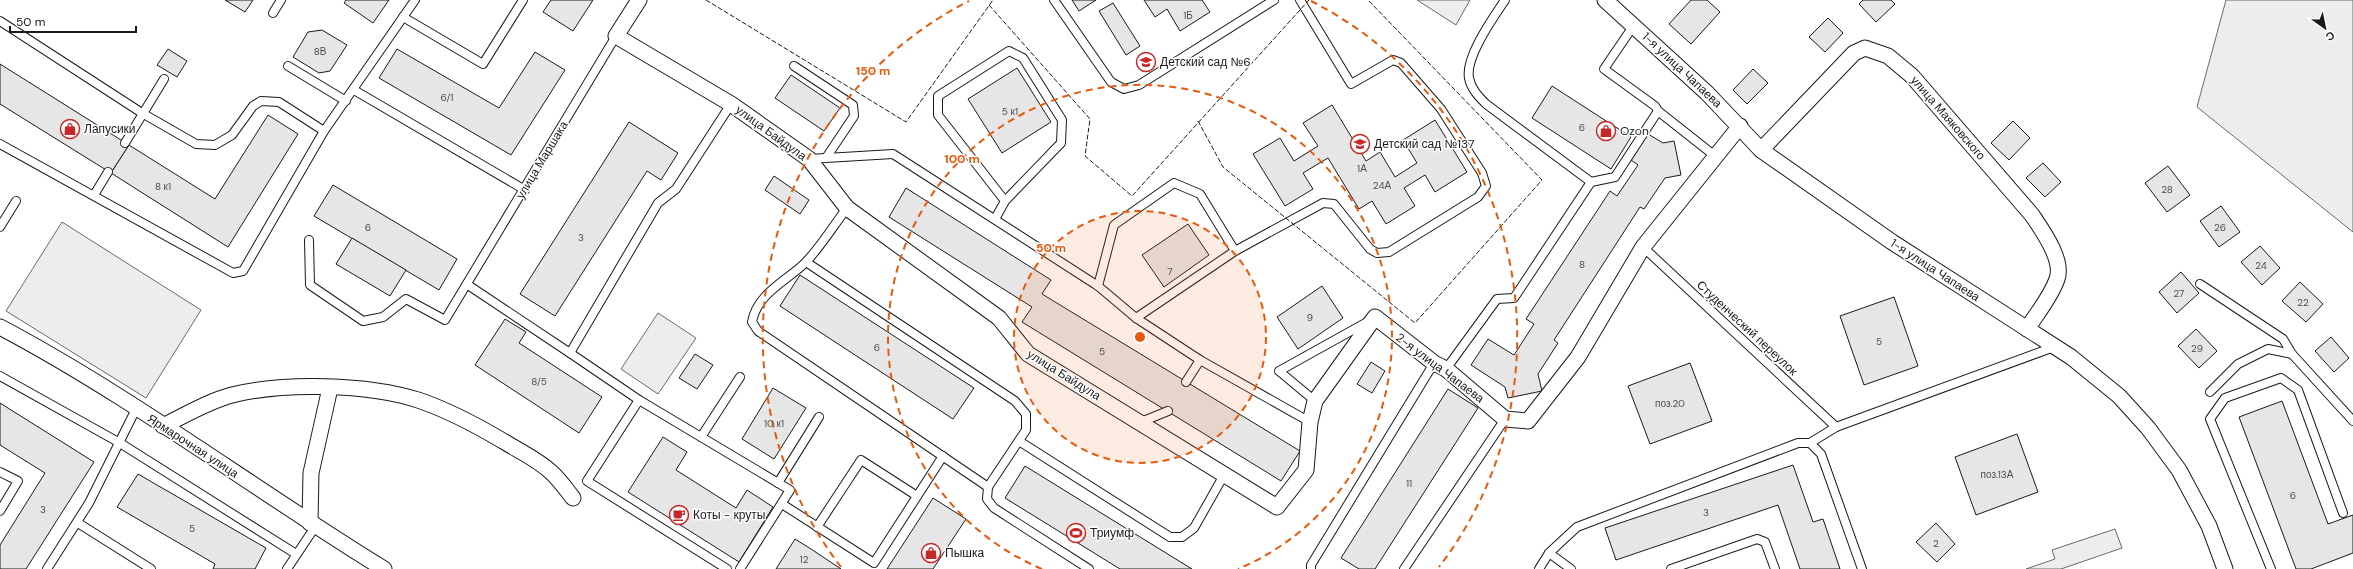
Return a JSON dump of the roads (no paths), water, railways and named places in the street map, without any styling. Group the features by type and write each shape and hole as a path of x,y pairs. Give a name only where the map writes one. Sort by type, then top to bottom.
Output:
{"street":[{"name":"улица Маршака","path":"616,36 639,0"},
{"name":"1-я улица Чапаева","path":"1605,0 1634,25 1740,126 1761,150 1892,242 2078,362 2119,396 2161,445 2179,470 2206,521 2225,569"},
{"name":"улица Байдула","path":"616,36 731,104 809,159 847,208 999,318 1028,354 1141,422 1276,507 1306,470 1310,422 1315,401 1375,317"},
{"name":"улица Маяковского","path":"1761,150 1854,53 1865,48 1888,56 1912,76 2032,215 2046,236 2056,259 2058,278 2027,329"},
{"path":"1505,419 1528,421 1578,357 1643,248 1740,126"},
{"name":"2-я улица Чапаева","path":"1375,317 1440,366 1505,419"},
{"name":"Ярмарочная улица","path":"0,327 163,426 313,525 384,569"},
{"path":"163,426 231,396 264,389 295,387 330,388 390,393 418,400 454,414 540,463 552,473 573,498"},
{"path":"313,525 312,473 330,388"}],"lane":[{"path":"273,13 281,0"},
{"path":"0,144 232,273 243,271 324,131 346,102 415,0"},
{"path":"403,17 483,64 523,0"},
{"path":"1054,0 1111,82 1124,89 1139,85 1274,0"},
{"path":"1136,318 1236,251 1323,203 1334,204 1370,249 1377,253 1389,252 1478,197 1486,186 1482,173 1441,109 1401,63 1393,60 1351,84 1300,0"},
{"path":"1505,0 1492,20 1470,63 1469,78 1474,91 1486,104 1591,182"},
{"path":"0,21 142,113 196,144 214,145 232,135 253,106 261,101 280,102 324,131"},
{"path":"1634,25 1604,69 1656,106 1658,111 1716,156"},
{"name":"улица Маршака","path":"309,240 310,285 363,321 383,317 406,299 445,320 468,285 616,36"},
{"path":"995,219 1005,202 1061,143 1062,120 1024,58 1009,51 938,96 938,115 1005,202"},
{"path":"288,66 346,102"},
{"path":"794,66 853,105 854,116 826,158"},
{"path":"125,142 164,79"},
{"path":"354,90 525,190"},
{"path":"570,353 658,203 676,189 731,104"},
{"path":"1311,569 1310,565 1440,366 1497,299 1514,298 1591,182 1615,177 1658,111"},
{"path":"809,159 893,154 1098,286 1136,318 1200,360 1310,422"},
{"path":"94,195 108,172"},
{"path":"1098,286 1114,225 1174,183 1200,194 1236,251"},
{"path":"0,227 16,201"},
{"path":"847,208 806,262 770,291 754,310 752,322 758,331 988,487"},
{"name":"Студенческий переулок","path":"1643,248 1836,427"},
{"path":"806,262 1015,401 1026,414 1026,430 988,487 987,499 994,508 1089,569"},
{"path":"2200,284 2283,339 2292,354 2353,421"},
{"path":"468,285 638,400 790,490 740,569"},
{"path":"1315,401 1280,371 1375,317"},
{"path":"1538,569 1549,552 1577,526 1798,443 1810,443 1836,427 2054,347"},
{"path":"2210,392 2238,364 2268,349 2292,354"},
{"path":"1186,382 1200,360"},
{"path":"0,376 120,444 296,554"},
{"path":"701,437 740,377"},
{"path":"2271,569 2210,419 2225,398 2281,378 2298,390 2343,513"},
{"path":"638,400 587,481 727,569"},
{"path":"47,569 78,523 120,444 136,409"},
{"path":"1141,422 1168,411"},
{"path":"778,483 819,417"},
{"path":"1404,569 1505,419"},
{"path":"1019,441 1170,537 1182,537 1194,528 1224,475"},
{"path":"1810,443 1821,454 1862,569"},
{"path":"782,504 874,563 943,456"},
{"path":"817,527 861,460 917,496"},
{"path":"0,472 18,481 0,511"},
{"path":"78,523 151,569"},
{"path":"287,569 313,525"},
{"path":"1671,569 1757,538 1765,542 1775,569"},
{"path":"1549,552 1571,569"}],"place":[{"name":"Детский сад №6","path":"1146,62"},
{"name":"Лапусики","path":"70,129"},
{"name":"Ozon","path":"1606,131"},
{"name":"Детский сад №137","path":"1360,144"},
{"name":"Коты - круты","path":"679,515"},
{"name":"Триумф","path":"1076,533"},
{"name":"Пышка","path":"931,553"}]}
